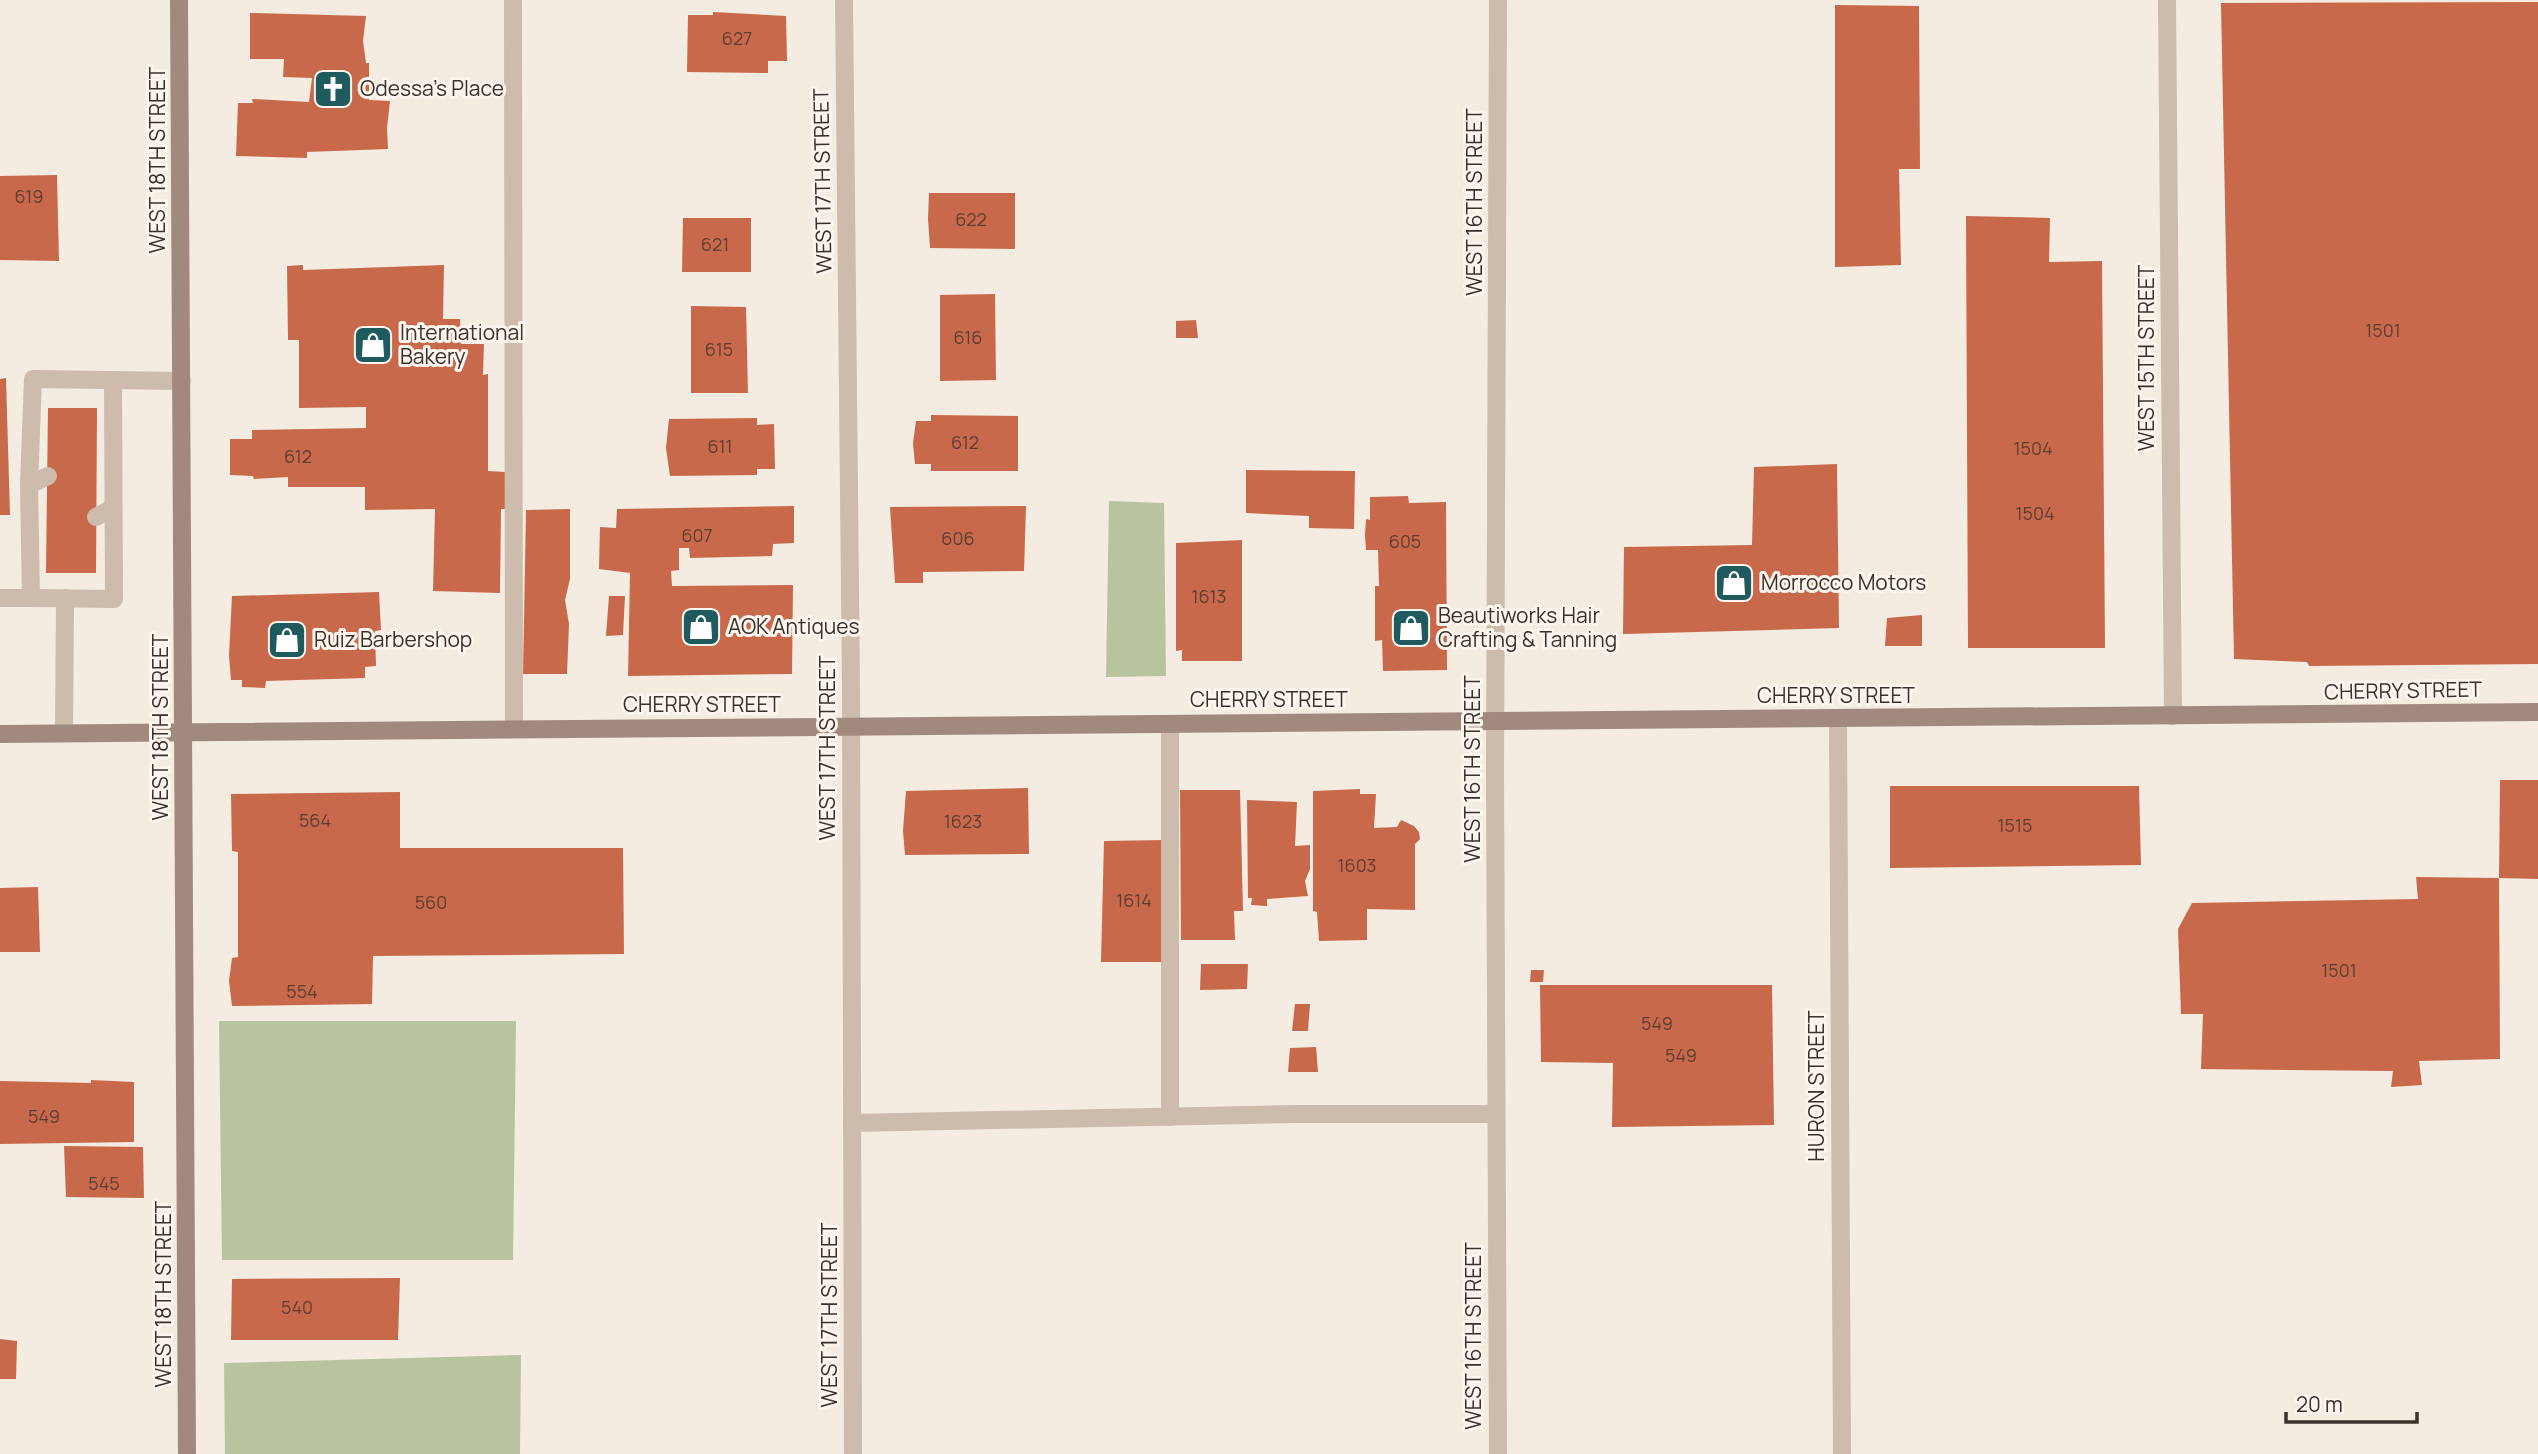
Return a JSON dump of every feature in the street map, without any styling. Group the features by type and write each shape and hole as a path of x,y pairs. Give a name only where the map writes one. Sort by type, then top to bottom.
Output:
{"street":[{"name":"WEST 18TH STREET","path":"179,0 187,1454"},
{"path":"513,0 514,729"},
{"name":"WEST 17TH STREET","path":"844,0 851,727 853,1454"},
{"name":"WEST 16TH STREET","path":"1498,0 1495,722 1498,1454"},
{"name":"WEST 15TH STREET","path":"2167,0 2173,716"},
{"path":"31,598 39,546 29,485 33,379 182,381"},
{"path":"0,598 114,599 113,508 105,447 113,380"},
{"path":"29,485 48,476"},
{"path":"96,517 113,508"},
{"path":"64,733 65,598"},
{"name":"CHERRY STREET","path":"0,734 2538,712"},
{"name":"HURON STREET","path":"1838,718 1842,1454"},
{"path":"1170,724 1170,1116"},
{"path":"852,1123 1170,1116 1496,1114"}],"green space":[{"path":"1109,501 1164,503 1166,676 1106,677"},
{"path":"219,1021 516,1021 513,1260 222,1260"},
{"path":"521,1355 520,1454 225,1454 224,1363"}],"building":[{"path":"2538,2 2538,664 2309,666 2307,662 2234,659 2221,3"},
{"path":"1835,5 1919,6 1920,169 1899,169 1901,265 1835,267"},
{"path":"713,12 786,16 787,61 768,61 768,73 687,72 688,15 713,15"},
{"path":"250,13 366,16 363,41 366,63 369,63 369,100 390,101 388,149 307,152 307,158 236,156 238,103 253,103 252,99 309,102 312,78 283,77 284,59 250,59"},
{"path":"57,175 59,261 0,260 0,176"},
{"path":"929,193 1015,193 1015,249 930,248"},
{"path":"1966,216 2050,218 2049,262 2102,261 2105,648 1968,648"},
{"path":"683,218 751,218 751,272 682,272"},
{"path":"303,265 303,270 444,265 443,319 460,319 461,344 484,344 483,375 488,374 488,471 505,472 506,509 501,509 500,593 433,591 435,509 365,510 365,487 288,487 288,477 254,479 253,476 230,475 230,439 252,439 252,430 366,428 366,407 299,408 299,340 288,340 287,266"},
{"path":"995,294 996,380 940,381 940,295"},
{"path":"691,306 746,307 748,393 691,393"},
{"path":"1196,320 1198,338 1176,338 1176,321"},
{"path":"6,378 10,515 0,515 0,379"},
{"path":"48,408 97,408 96,573 46,573"},
{"path":"931,415 1018,416 1018,471 931,471 931,464 915,464 913,443 916,421 931,421"},
{"path":"757,418 757,425 774,424 775,469 757,469 757,475 670,476 666,448 669,419"},
{"path":"1837,464 1839,628 1623,634 1624,547 1752,545 1754,467"},
{"path":"1246,470 1355,471 1354,529 1309,528 1309,516 1246,513"},
{"path":"1408,496 1409,503 1446,502 1447,670 1383,671 1382,640 1375,641 1375,586 1379,586 1378,550 1366,550 1365,535 1366,519 1370,520 1370,497"},
{"path":"794,506 794,543 773,544 772,556 690,558 689,548 679,548 679,570 671,571 672,586 793,585 792,674 628,676 630,573 599,569 600,527 616,528 617,509"},
{"path":"1026,506 1024,571 923,572 923,583 895,583 890,507"},
{"path":"570,509 570,579 565,600 569,624 567,674 523,674 526,510"},
{"path":"1242,540 1242,661 1182,661 1182,650 1176,651 1176,543"},
{"path":"379,592 381,630 375,631 376,666 365,667 365,678 266,681 265,688 242,687 242,680 231,680 229,655 232,596"},
{"path":"609,596 625,596 623,635 606,636"},
{"path":"1922,615 1922,646 1885,646 1887,618"},
{"path":"2500,780 2538,780 2538,879 2499,878"},
{"path":"1890,786 2139,786 2141,865 1890,868"},
{"path":"1028,788 1029,854 905,855 903,831 906,791"},
{"path":"1360,789 1360,794 1376,794 1374,828 1397,827 1401,820 1414,826 1419,832 1420,839 1415,844 1415,910 1367,909 1367,940 1319,941 1317,912 1313,911 1313,791"},
{"path":"1180,790 1240,790 1243,911 1234,911 1235,940 1181,940"},
{"path":"400,792 400,848 623,848 624,954 373,956 372,1004 232,1006 229,981 232,958 238,957 238,852 232,851 231,794"},
{"path":"1247,800 1297,802 1295,846 1310,845 1310,869 1305,881 1308,896 1267,899 1267,906 1251,905 1252,898 1248,898"},
{"path":"1165,840 1165,962 1101,962 1104,841"},
{"path":"2416,877 2499,878 2500,1059 2419,1061 2422,1085 2391,1087 2393,1071 2201,1069 2203,1014 2181,1014 2178,929 2192,903 2418,899"},
{"path":"38,887 40,952 0,952 0,888"},
{"path":"1201,964 1248,964 1247,989 1200,990"},
{"path":"1531,970 1544,970 1543,982 1530,982"},
{"path":"1540,985 1772,985 1774,1125 1612,1127 1613,1063 1541,1062"},
{"path":"1295,1004 1310,1004 1308,1031 1292,1031"},
{"path":"1316,1047 1318,1072 1288,1072 1290,1048"},
{"path":"91,1080 134,1082 134,1142 0,1144 0,1081 91,1083"},
{"path":"64,1146 143,1147 144,1198 66,1197"},
{"path":"400,1278 398,1340 231,1340 232,1279"},
{"path":"0,1339 17,1341 16,1379 0,1379"}],"place":[{"name":"Odessa's Place","path":"333,89"},
{"name":"International Bakery","path":"373,345"},
{"name":"Morrocco Motors","path":"1734,583"},
{"name":"AOK Antiques","path":"701,627"},
{"name":"Beautiworks Hair Crafting & Tanning","path":"1411,628"},
{"name":"Ruiz Barbershop","path":"287,640"}]}
